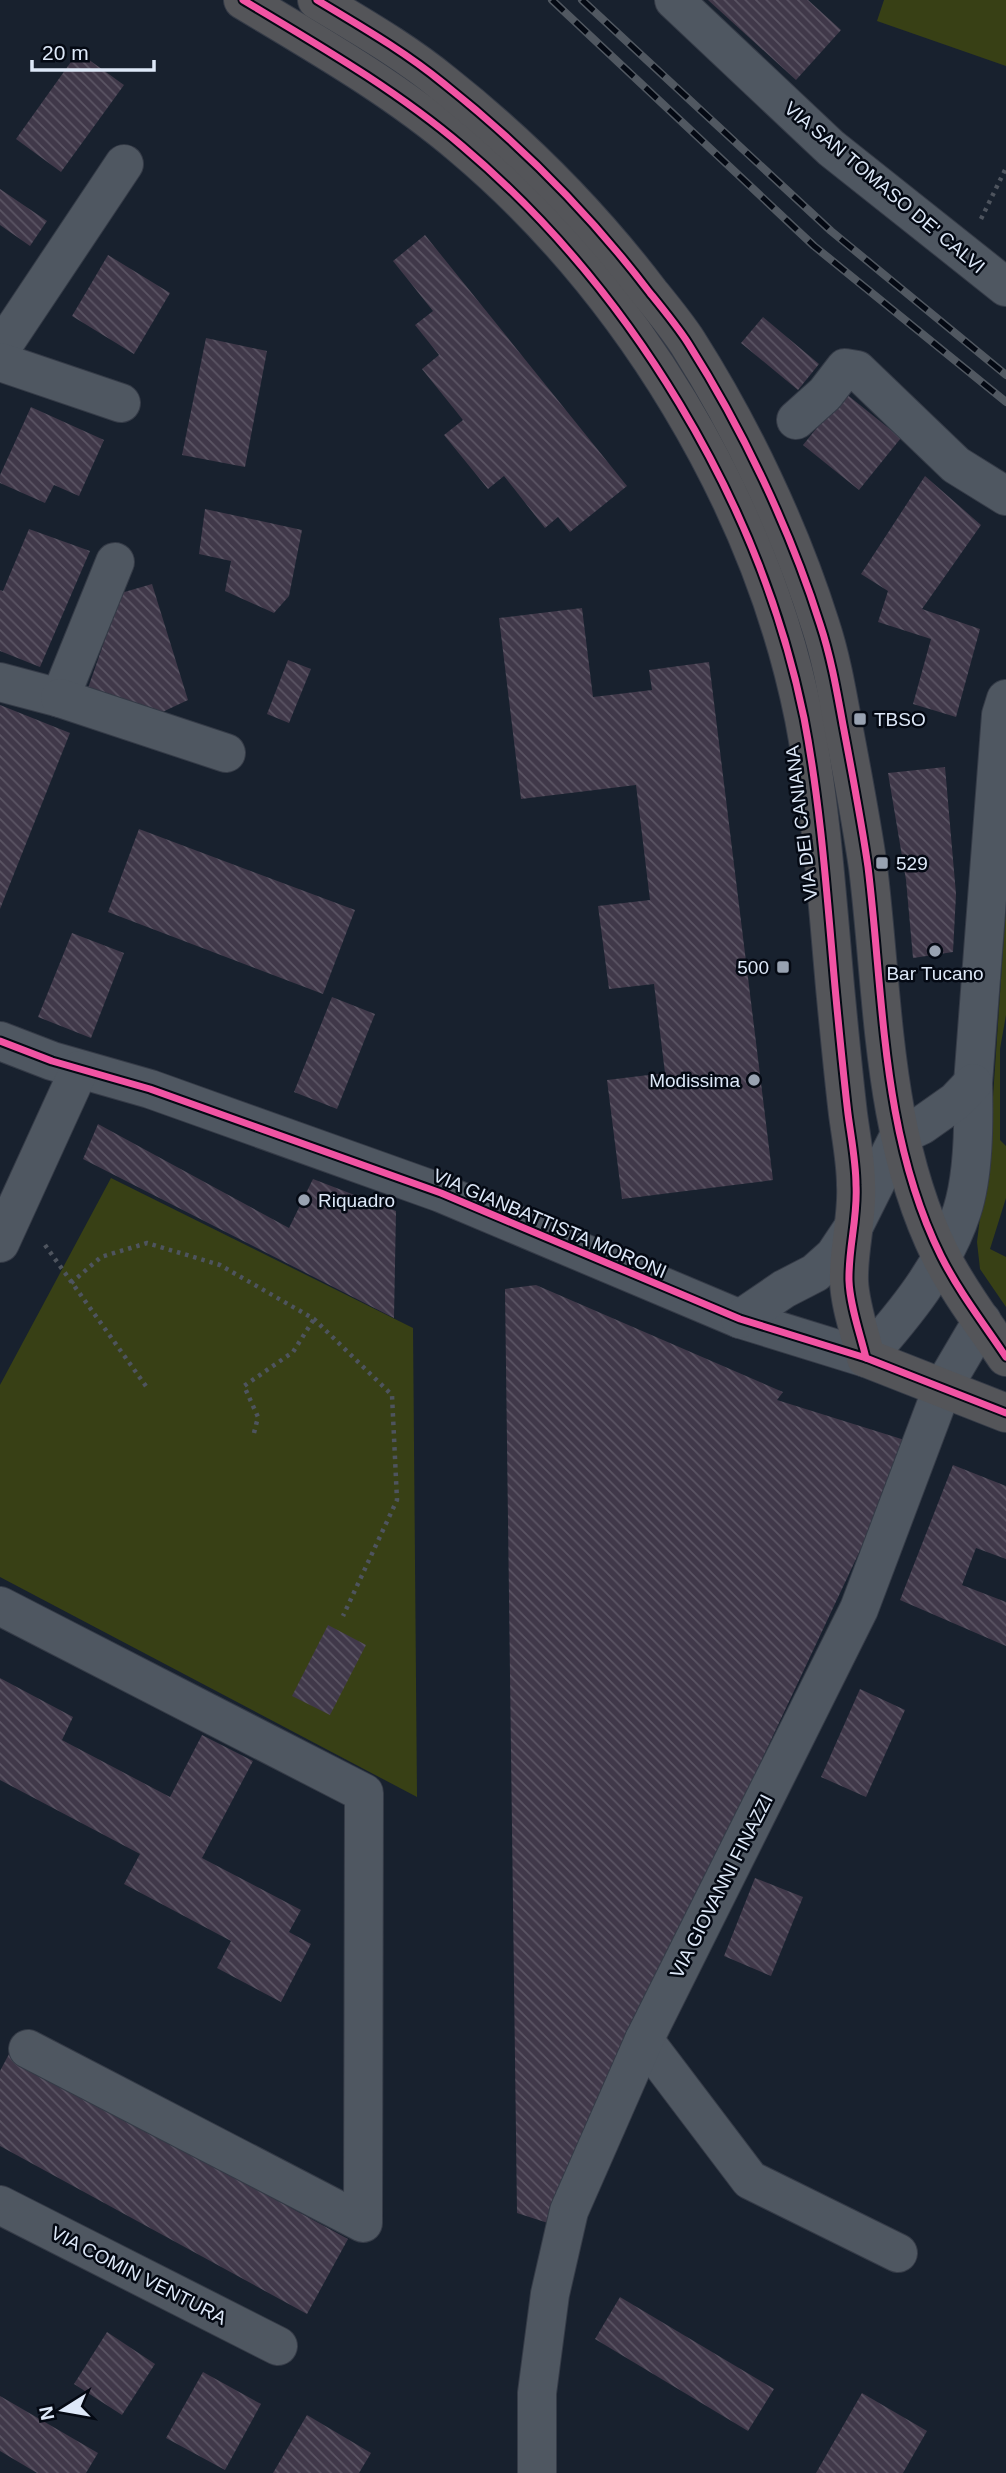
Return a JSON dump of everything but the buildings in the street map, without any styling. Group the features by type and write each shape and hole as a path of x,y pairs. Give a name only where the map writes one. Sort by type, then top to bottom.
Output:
{"main road":[{"name":"VIA DEI CANIANA","path":"243,0 360,71 416,110 463,146 531,210 589,275 634,336 682,409 717,471 754,554 781,628 803,714 818,796 840,1050 856,1186 849,1279 866,1359"},
{"path":"317,0 388,43 442,81 549,178 601,232 687,341 735,423 773,501 821,625 837,689 867,866 887,1068 899,1136 919,1202 941,1257 1006,1357"},
{"name":"VIA GIANBATTISTA MORONI","path":"866,1359 1006,1413"}],"street":[{"name":"VIA SAN TOMASO DE' CALVI","path":"674,0 831,148 1006,287"},
{"path":"0,350 124,164"},
{"path":"0,362 121,403"},
{"path":"796,420 825,394 845,368 857,370 956,465 1006,496"},
{"path":"60,698 115,562"},
{"path":"0,682 60,698 226,752"},
{"path":"866,1359 904,1315 941,1257 962,1211 974,1131 973,1083 1004,711"},
{"name":"VIA GIANBATTISTA MORONI","path":"0,1041 79,1070 150,1088 441,1193 740,1319 866,1359"},
{"path":"0,1243 79,1070"},
{"path":"740,1319 784,1289 815,1273 834,1256 854,1226 899,1136 922,1125 956,1101 973,1083"},
{"name":"VIA GIOVANNI FINAZZI","path":"537,2473 537,2393 550,2294 569,2211 644,2040 859,1609 942,1389 982,1321"},
{"path":"0,1606 364,1793 363,2223 28,2049"},
{"path":"644,2040 750,2180 898,2253"},
{"name":"VIA COMIN VENTURA","path":"0,2205 278,2346"}],"path":[{"path":"964,254 1006,168"},
{"path":"18,1208 148,1389"},
{"path":"71,1283 101,1257 147,1243 220,1265 314,1319 392,1395 397,1500 343,1616"},
{"path":"254,1433 258,1417 244,1386 293,1352 314,1319"}],"green space":[{"path":"884,0 1006,0 1006,66 877,21"},
{"path":"1006,906 1006,1015 1000,1049 1000,1140 1006,1146 1006,1198 990,1249 1006,1257 1006,1307 980,1269 977,1242 991,1126"},
{"path":"111,1178 413,1328 417,1797 0,1577 0,1385"}],"railway":[{"path":"552,0 814,246 1006,402"},
{"path":"582,0 831,231 1006,375"}],"cycle path":[{"path":"243,0 356,68 410,105 462,146 523,202 580,265 632,332 680,404 721,479 756,557 784,637 810,751 855,1167 856,1209 849,1269 850,1290 866,1358"},
{"path":"317,0 428,71 472,106 553,181 603,235 679,330 746,444 794,552 831,662 868,867 888,1065 907,1163 921,1210 941,1256 1006,1357"},
{"path":"0,1041 52,1061 150,1089 441,1193 740,1319 866,1358 1006,1413"}],"place":[{"name":"TBSO","path":"860,719"},
{"name":"529","path":"882,863"},
{"name":"Bar Tucano","path":"935,951"},
{"name":"500","path":"783,967"},
{"name":"Modissima","path":"754,1080"},
{"name":"Riquadro","path":"304,1200"}]}
